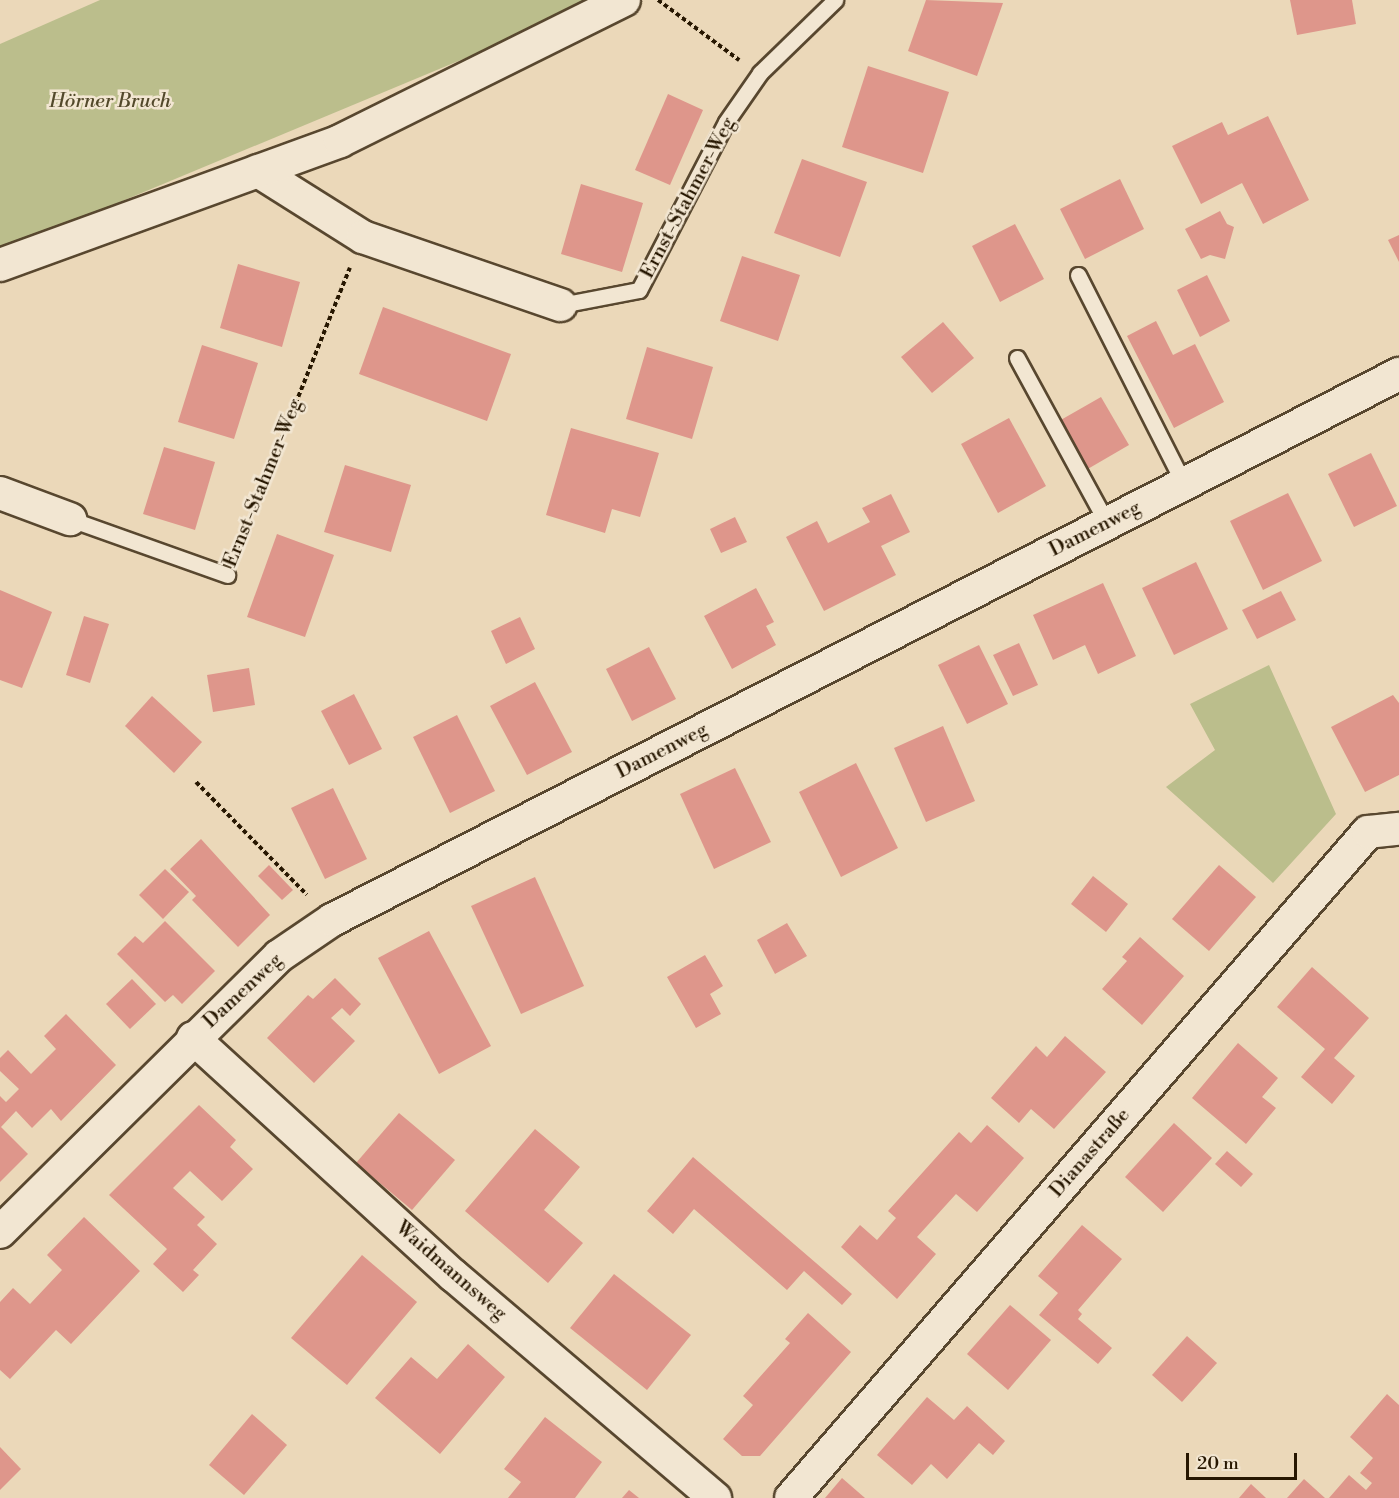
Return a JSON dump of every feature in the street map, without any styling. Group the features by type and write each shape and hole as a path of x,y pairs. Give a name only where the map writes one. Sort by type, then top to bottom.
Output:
{"street":[{"path":"0,265 340,141 624,0"},
{"name":"Ernst-Stahmer-Weg","path":"258,171 363,237 561,305"},
{"name":"Damenweg","path":"0,1232 193,1038 279,956 332,920 1399,374"},
{"name":"Ernst-Stahmer-Weg","path":"0,493 70,519"},
{"name":"Dianastraße","path":"791,1498 1368,832 1399,829"},
{"name":"Waidmannsweg","path":"193,1038 454,1276 715,1498"}],"lane":[{"name":"Ernst-Stahmer-Weg","path":"561,305 639,290 726,122 760,73 835,0"},
{"path":"1078,275 1184,484"},
{"path":"1017,358 1107,523"},
{"name":"Ernst-Stahmer-Weg","path":"70,519 227,575"}],"path":[{"path":"657,0 711,43 760,73"},
{"name":"Ernst-Stahmer-Weg","path":"227,575 363,237"},
{"path":"196,782 332,920"}],"green space":[{"name":"Hörner Bruch","path":"100,0 605,0 0,252 0,44"},
{"path":"1269,665 1336,814 1273,883 1166,787 1215,750 1190,704"}],"building":[{"path":"926,0 1003,3 977,76 908,51"},
{"path":"1290,0 1352,0 1356,24 1297,35"},
{"path":"868,66 949,92 923,173 842,147"},
{"path":"668,94 703,110 670,185 635,170"},
{"path":"1268,116 1309,200 1263,224 1242,183 1201,204 1172,146 1222,122 1228,135"},
{"path":"802,159 867,182 840,257 774,233"},
{"path":"1120,179 1144,229 1085,259 1060,209"},
{"path":"581,184 643,203 622,272 561,254"},
{"path":"1220,211 1227,224 1234,227 1225,259 1210,255 1201,259 1185,229"},
{"path":"1015,224 1044,279 1000,302 972,246"},
{"path":"1399,235 1399,262 1388,240"},
{"path":"742,256 800,275 778,341 720,321"},
{"path":"238,264 300,282 282,347 220,328"},
{"path":"1207,275 1230,321 1200,337 1177,290"},
{"path":"383,307 511,354 487,421 359,374"},
{"path":"1156,321 1173,355 1195,344 1224,402 1174,428 1127,336"},
{"path":"943,322 974,358 932,393 901,357"},
{"path":"202,345 258,363 234,439 178,422"},
{"path":"647,347 713,367 692,439 626,419"},
{"path":"1101,397 1129,445 1086,470 1059,421"},
{"path":"1009,418 1046,486 998,513 961,444"},
{"path":"571,428 659,453 640,517 612,509 605,533 546,515"},
{"path":"164,447 215,462 195,530 143,514"},
{"path":"1371,453 1397,506 1354,527 1328,474"},
{"path":"345,465 411,485 391,552 324,532"},
{"path":"1288,493 1322,561 1263,590 1230,521"},
{"path":"891,494 910,532 881,546 896,575 824,611 786,537 817,521 828,543 870,522 862,508"},
{"path":"735,517 747,542 721,553 710,529"},
{"path":"277,534 334,555 305,637 247,617"},
{"path":"1196,562 1228,629 1174,655 1142,588"},
{"path":"1103,583 1136,656 1098,674 1085,645 1053,660 1033,615"},
{"path":"756,588 774,622 766,626 776,645 732,669 704,616"},
{"path":"0,590 52,612 22,688 0,680"},
{"path":"1281,591 1296,620 1257,639 1242,610"},
{"path":"84,616 109,624 90,683 66,675"},
{"path":"520,617 535,649 506,664 491,631"},
{"path":"1019,643 1038,685 1013,696 993,655"},
{"path":"979,645 1008,704 967,724 938,665"},
{"path":"649,647 676,699 632,721 606,669"},
{"path":"249,668 255,705 213,712 207,675"},
{"path":"535,682 572,752 527,775 490,706"},
{"path":"354,694 382,749 349,765 321,711"},
{"path":"1393,695 1399,703 1399,775 1365,792 1331,727"},
{"path":"152,696 202,742 174,773 125,726"},
{"path":"457,715 495,791 450,813 413,737"},
{"path":"943,726 975,801 926,822 894,748"},
{"path":"856,763 898,848 841,877 799,792"},
{"path":"735,768 771,842 714,869 680,794"},
{"path":"333,788 367,859 325,879 291,808"},
{"path":"201,839 270,915 238,947 192,900 196,896 170,869"},
{"path":"269,865 293,890 282,900 258,876"},
{"path":"1219,865 1256,897 1209,951 1172,919"},
{"path":"165,869 189,892 163,919 139,895"},
{"path":"1093,876 1128,904 1106,932 1071,904"},
{"path":"535,877 584,986 521,1014 471,906"},
{"path":"165,921 215,971 182,1004 173,995 165,1002 117,954 135,936 143,943"},
{"path":"787,923 807,956 775,974 757,940"},
{"path":"429,931 491,1046 439,1074 378,958"},
{"path":"1140,937 1184,976 1142,1025 1102,989 1127,961 1122,957"},
{"path":"705,955 723,986 710,994 721,1014 696,1028 667,977"},
{"path":"1312,967 1369,1018 1334,1058 1355,1076 1332,1104 1301,1077 1325,1049 1277,1007"},
{"path":"335,978 361,1004 350,1016 342,1008 331,1018 355,1041 314,1083 267,1038 308,995 313,999"},
{"path":"132,979 156,1004 130,1029 106,1004"},
{"path":"66,1014 116,1065 61,1121 51,1109 32,1128 16,1111 1,1127 28,1154 0,1182 0,1096 6,1102 19,1089 0,1071 0,1058 8,1050 31,1074 56,1049 44,1036"},
{"path":"1065,1036 1106,1072 1054,1129 1031,1109 1019,1123 991,1098 1036,1046 1047,1057"},
{"path":"1238,1043 1278,1078 1262,1097 1276,1108 1246,1144 1192,1098"},
{"path":"199,1105 236,1140 230,1147 253,1169 222,1201 190,1171 173,1188 205,1217 197,1225 217,1244 193,1270 199,1275 183,1292 153,1264 167,1249 109,1195"},
{"path":"399,1113 455,1160 412,1210 356,1163"},
{"path":"1174,1123 1212,1158 1163,1212 1125,1177"},
{"path":"987,1125 1024,1158 977,1212 956,1194 917,1237 936,1254 897,1299 841,1247 860,1225 877,1240 896,1218 888,1211 959,1132 971,1143"},
{"path":"535,1129 580,1167 544,1210 583,1243 548,1283 465,1211"},
{"path":"1227,1151 1253,1174 1241,1187 1215,1164"},
{"path":"693,1157 852,1294 842,1305 804,1271 787,1290 694,1209 673,1234 647,1211"},
{"path":"84,1217 140,1271 71,1344 56,1330 10,1379 0,1370 0,1302 13,1288 30,1304 62,1270 47,1255"},
{"path":"1082,1225 1122,1259 1078,1310 1082,1314 1078,1319 1112,1348 1098,1364 1039,1315 1058,1293 1038,1276"},
{"path":"362,1255 417,1302 347,1385 291,1338"},
{"path":"614,1274 691,1335 647,1390 570,1328"},
{"path":"1010,1305 1051,1340 1008,1390 967,1354"},
{"path":"808,1313 851,1352 760,1456 742,1456 723,1439 753,1405 743,1396 790,1343 785,1339"},
{"path":"1187,1336 1217,1363 1182,1402 1152,1375"},
{"path":"468,1344 505,1377 440,1454 375,1398 411,1357 437,1379"},
{"path":"1387,1394 1399,1405 1399,1498 1329,1498 1349,1475 1366,1490 1372,1483 1360,1473 1373,1458 1350,1437"},
{"path":"927,1397 954,1420 967,1406 1005,1441 993,1455 979,1443 947,1479 931,1464 912,1485 877,1455"},
{"path":"252,1414 287,1445 244,1495 209,1465"},
{"path":"545,1417 602,1462 575,1498 508,1498 521,1482 504,1469"},
{"path":"0,1447 21,1469 0,1490"},
{"path":"842,1478 865,1498 825,1498"},
{"path":"1304,1479 1325,1498 1287,1498"},
{"path":"1251,1484 1266,1498 1239,1498"},
{"path":"629,1490 639,1498 622,1498"}]}
